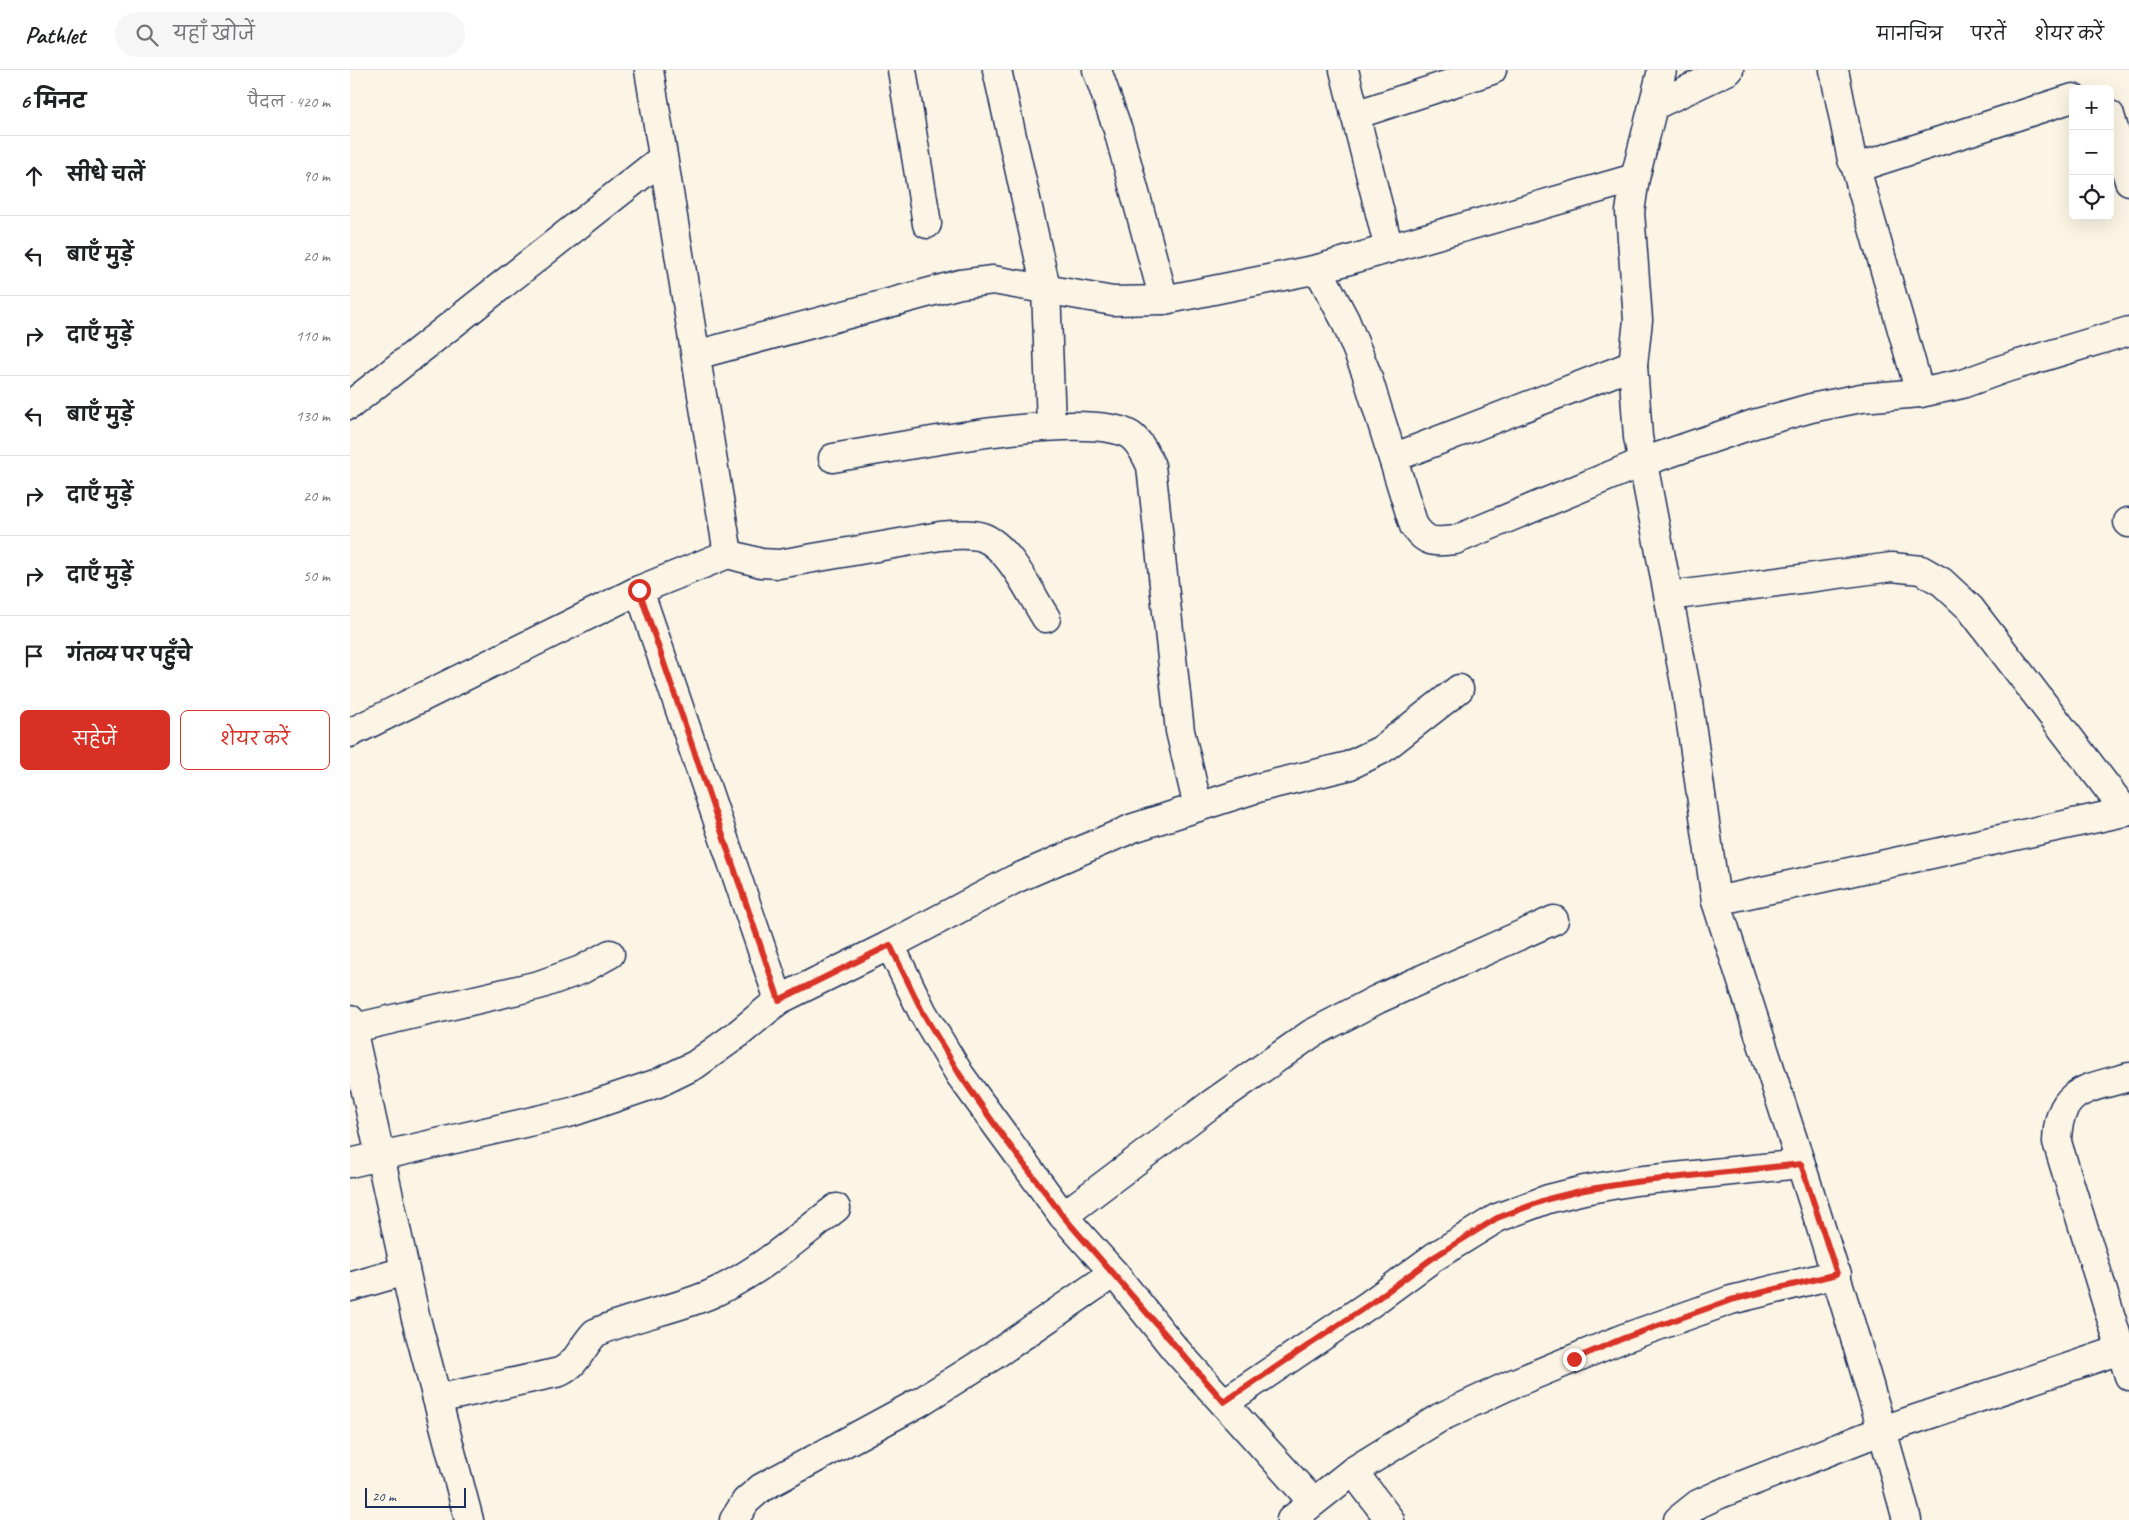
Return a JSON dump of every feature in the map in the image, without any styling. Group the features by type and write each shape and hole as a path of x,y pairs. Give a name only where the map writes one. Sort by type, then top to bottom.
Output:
{"street":[{"path":"648,70 728,554"},
{"path":"902,70 927,224"},
{"path":"996,70 1046,288 1051,425"},
{"path":"1097,70 1118,130 1164,300"},
{"path":"1344,70 1389,249"},
{"path":"1355,115 1492,70"},
{"path":"1662,70 1635,178 1630,212 1638,320 1633,365 1638,437 1686,688 1716,901 1837,1274 1883,1430 1907,1520"},
{"path":"1653,106 1729,70"},
{"path":"1834,70 1852,160 1920,393"},
{"path":"1855,165 1866,166 2069,99"},
{"path":"2114,121 2124,137 2129,181"},
{"path":"350,405 663,158"},
{"path":"696,355 960,284 993,280 1113,301 1164,300 1318,270 1635,178"},
{"path":"1318,270 1345,320 1366,372 1414,526 1422,537 1435,542 1455,540 1643,462 1810,408 1860,398 1920,393 1962,384 2006,368 2129,331"},
{"path":"1393,458 1633,365"},
{"path":"833,458 1051,425 1092,427 1123,432 1143,448 1151,466 1180,731 1198,807"},
{"path":"350,733 639,590 728,554 761,563 780,564 940,536 964,534 983,537 995,544 1008,558 1046,618"},
{"path":"1669,596 1892,567 1921,570 1942,582 1970,608 2128,812 1716,901"},
{"path":"639,590 779,1000"},
{"path":"350,1164 572,1112 658,1083 695,1065 738,1034 779,1000 890,945 1023,875 1133,828 1261,787 1348,766 1381,750 1460,689"},
{"path":"1063,1216 1210,1105 1311,1034 1378,999 1554,920"},
{"path":"890,945 923,1013 960,1075 1063,1216 1114,1274 1174,1348 1313,1502"},
{"path":"469,1520 405,1270 351,1025 539,985 581,970 610,954"},
{"path":"2129,1077 2082,1091 2067,1102 2058,1121 2057,1142 2125,1348 2129,1376"},
{"path":"1224,1402 1370,1304 1434,1257 1497,1218 1548,1199 1584,1190 1635,1182 1801,1164"},
{"path":"437,1399 560,1372 576,1360 588,1340 595,1333 709,1294 735,1282 766,1263 836,1208"},
{"path":"350,1287 405,1270"},
{"path":"734,1520 746,1501 761,1488 920,1402 993,1356 1114,1274"},
{"path":"1291,1520 1353,1471 1441,1417 1512,1384 1624,1338 1731,1300 1837,1274"},
{"path":"1678,1520 1698,1504 1720,1494 1883,1430 2125,1348"},
{"path":"1353,1471 1390,1520"}],"route":[{"path":"639,590 779,1000 890,945 923,1013 960,1075 1002,1135 1063,1216 1114,1274 1174,1348 1224,1402 1370,1304 1434,1257 1497,1218 1548,1199 1584,1190 1635,1182 1801,1164 1837,1274 1731,1300 1624,1338 1574,1359"}]}
